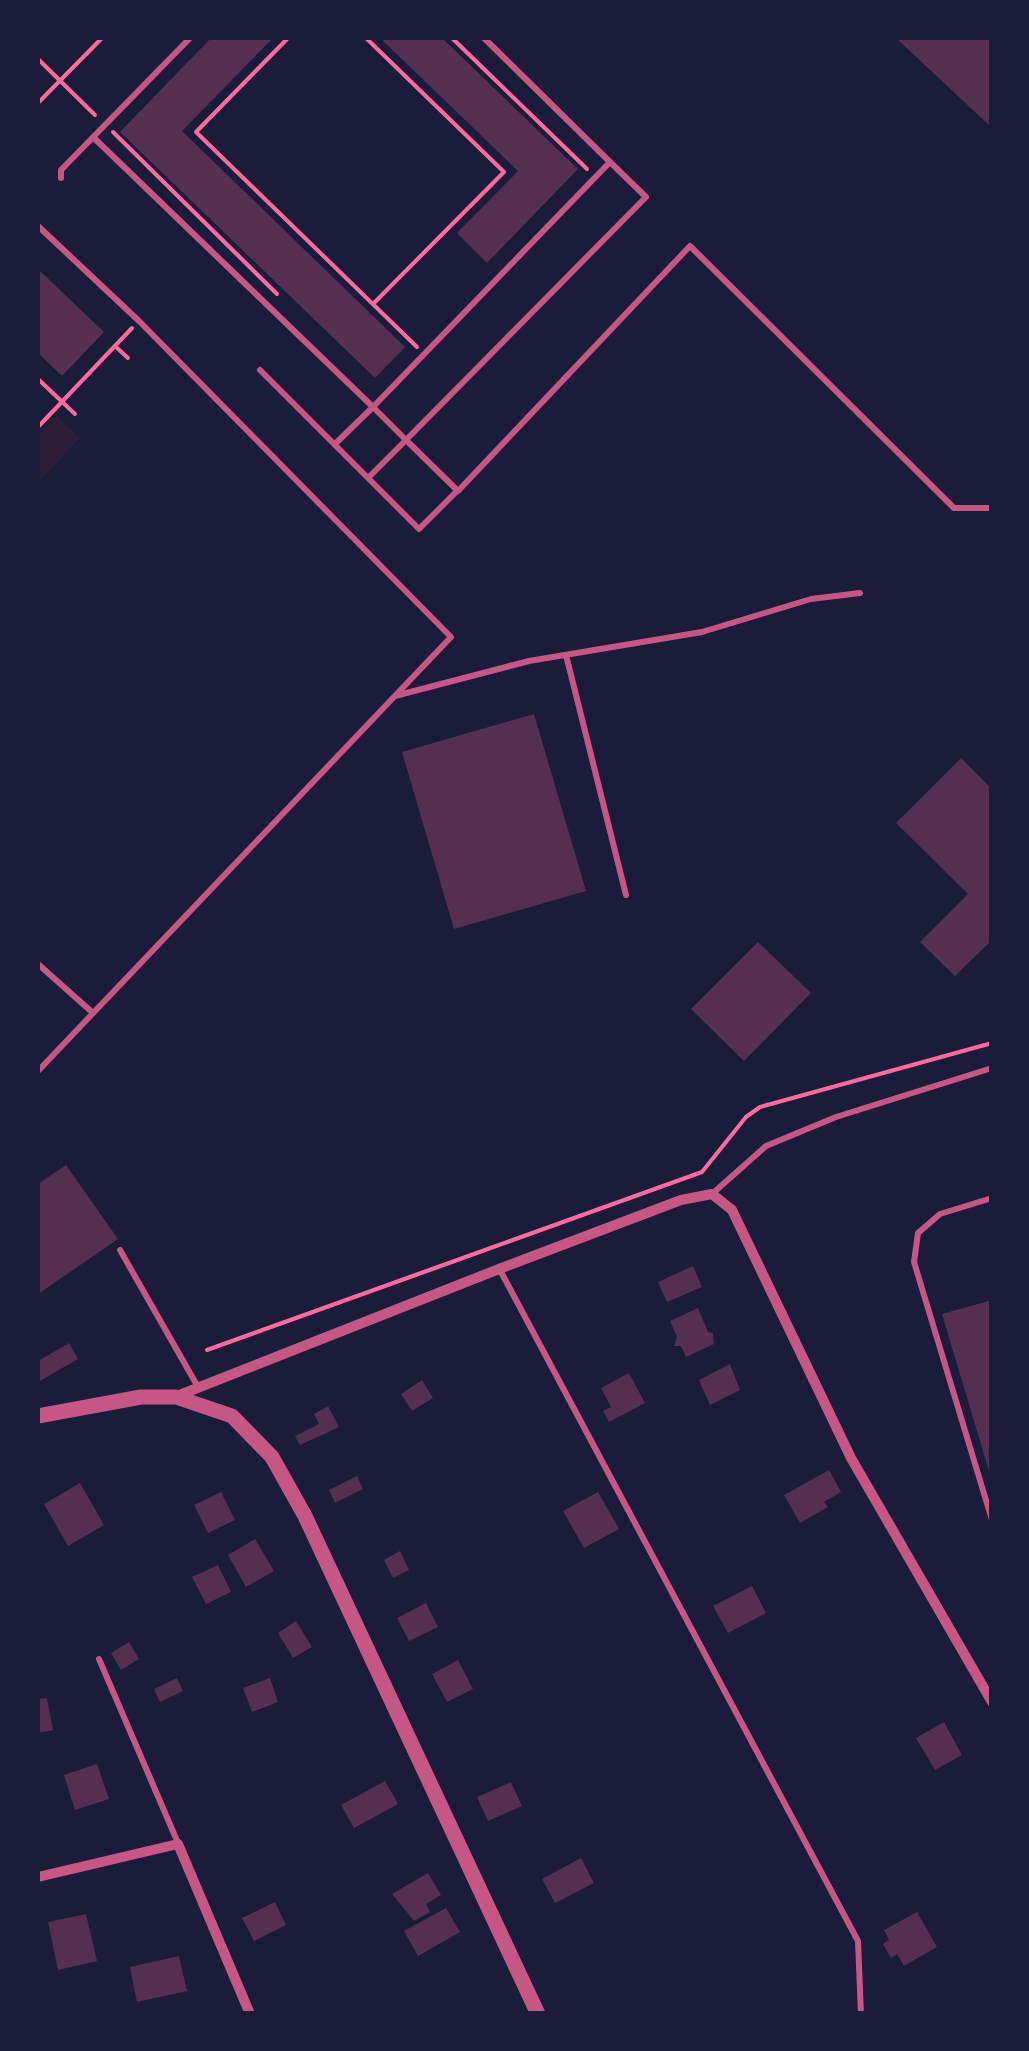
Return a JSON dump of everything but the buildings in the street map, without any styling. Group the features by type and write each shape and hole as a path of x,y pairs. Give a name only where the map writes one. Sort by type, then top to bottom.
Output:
{"street":[{"path":"38,1416 140,1398 176,1397 681,1200 712,1194 732,1210 851,1458 992,1702"},
{"path":"176,1397 232,1416 272,1456 305,1516 538,2014"},
{"path":"38,1877 178,1844 250,2014"}],"lane":[{"path":"61,178 60,170 190,38"},
{"path":"368,478 646,197 484,38"},
{"path":"93,137 458,491"},
{"path":"335,444 610,162"},
{"path":"38,226 138,321 451,637 38,1071"},
{"path":"260,370 419,529 690,246 954,508 992,508"},
{"path":"394,696 566,654 702,632 812,599 860,592"},
{"path":"566,654 626,894"},
{"path":"38,964 93,1013"},
{"path":"712,1194 766,1146 836,1117 992,1068"},
{"path":"992,1198 940,1214 918,1233 914,1262 992,1520"},
{"path":"120,1250 199,1388"},
{"path":"500,1269 858,1941 861,2014"},
{"path":"100,1658 178,1844"}],"path":[{"path":"38,103 102,38"},
{"path":"288,38 196,132 417,347 406,358"},
{"path":"366,38 504,172 373,304"},
{"path":"452,38 588,168 575,182"},
{"path":"38,59 290,307"},
{"path":"38,427 138,321"},
{"path":"115,346 128,358"},
{"path":"38,379 75,414"},
{"path":"207,1350 702,1172 746,1117 760,1107 992,1043"}],"shaded area":[{"path":"56,415 80,438 38,483 38,435"}]}
